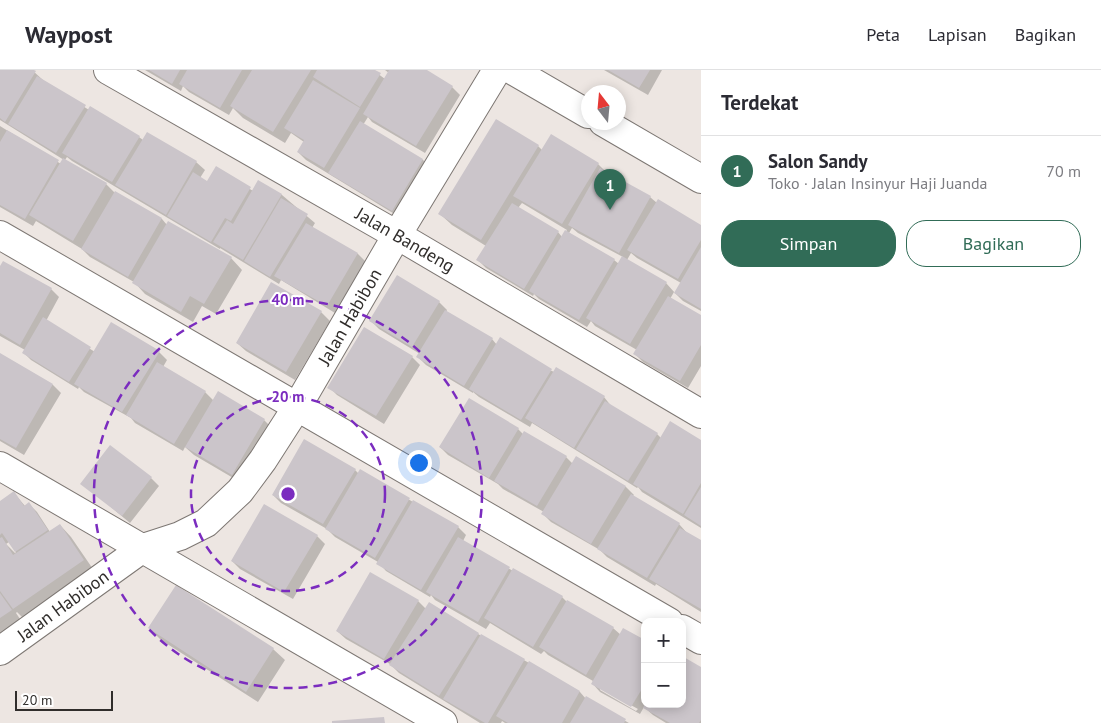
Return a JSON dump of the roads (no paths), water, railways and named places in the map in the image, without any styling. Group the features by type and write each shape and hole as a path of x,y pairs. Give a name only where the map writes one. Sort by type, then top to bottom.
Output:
{"street":[{"name":"Jalan Bandeng","path":"108,70 398,235 701,414"},
{"name":"Jalan Habibon","path":"0,651 143,548 180,536 206,522 240,491 263,460 297,407 497,70"},
{"path":"512,70 581,110"},
{"path":"617,130 701,179"},
{"path":"0,235 662,618"},
{"path":"0,466 443,723"},
{"path":"686,631 701,640"}],"place":[{"name":"Salon Sandy","path":"610,210"}]}
